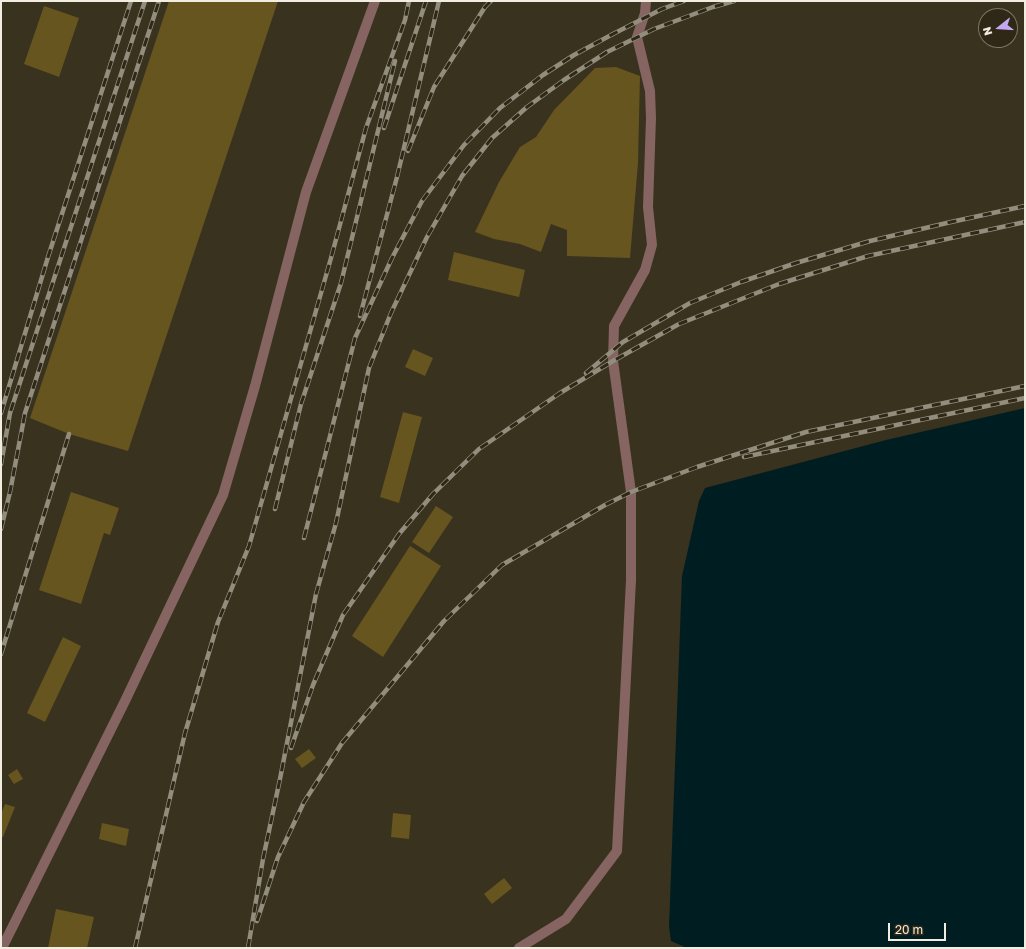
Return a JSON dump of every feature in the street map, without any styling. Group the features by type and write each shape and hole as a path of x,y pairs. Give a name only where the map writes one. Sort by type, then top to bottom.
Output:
{"street":[{"path":"2,948 125,701 223,495 255,386 306,192 375,1"},
{"path":"519,948 566,920 617,851 631,580 631,492 613,361 614,326 645,270 652,244 648,207 650,91 637,37 645,13 646,1"}],"water":[{"path":"1025,408 1025,948 687,948 671,941 669,927 682,576 699,501 705,488 886,440"}],"building":[{"path":"169,1 278,1 128,451 69,434 30,418"},
{"path":"44,6 79,18 59,77 24,64"},
{"path":"616,67 640,76 638,163 630,258 567,256 567,230 551,224 541,252 520,244 494,239 475,232 499,182 520,147 536,137 554,110 595,68"},
{"path":"454,252 525,270 519,297 448,280"},
{"path":"413,349 433,358 425,376 405,367"},
{"path":"403,412 422,417 399,503 380,497"},
{"path":"71,492 119,508 110,535 104,533 81,604 39,590"},
{"path":"436,506 453,517 429,553 412,542"},
{"path":"410,546 441,566 383,657 352,636"},
{"path":"63,637 81,646 45,722 27,713"},
{"path":"309,749 316,758 302,768 295,759"},
{"path":"17,769 23,779 14,784 8,775"},
{"path":"5,804 15,807 3,837 1,837 1,814"},
{"path":"393,813 411,815 409,839 391,837"},
{"path":"102,823 129,829 126,846 99,839"},
{"path":"504,878 512,888 492,904 484,894"},
{"path":"56,909 94,917 87,948 48,948"}],"railway":[{"path":"1,413 48,257 131,1"},
{"path":"1,464 10,413 145,1"},
{"path":"1,529 10,492 25,413 159,1"},
{"path":"135,948 185,733 218,622 249,546 331,258 366,128 405,20 409,1"},
{"path":"384,128 426,1"},
{"path":"360,316 397,177 439,1"},
{"path":"408,151 434,87 485,7 491,1"},
{"path":"304,538 355,338 392,258 422,201 464,145 500,108 543,75 574,55 613,34 662,9 684,1"},
{"path":"248,948 263,859 316,594 336,523 369,368 391,313 427,237 462,176 492,138 527,107 564,80 607,52 654,29 713,7 734,1"},
{"path":"275,509 301,404 341,283 395,61"},
{"path":"586,373 623,342 690,303 741,282 796,263 870,241 1025,206"},
{"path":"291,748 313,685 343,615 399,534 433,494 479,449 560,393 679,324 779,284 868,256 1025,222"},
{"path":"257,921 278,857 304,802 342,743 444,621 502,565 605,505 631,492 697,467 806,432 1025,386"},
{"path":"744,457 1025,398"},
{"path":"1,654 69,434"}]}
